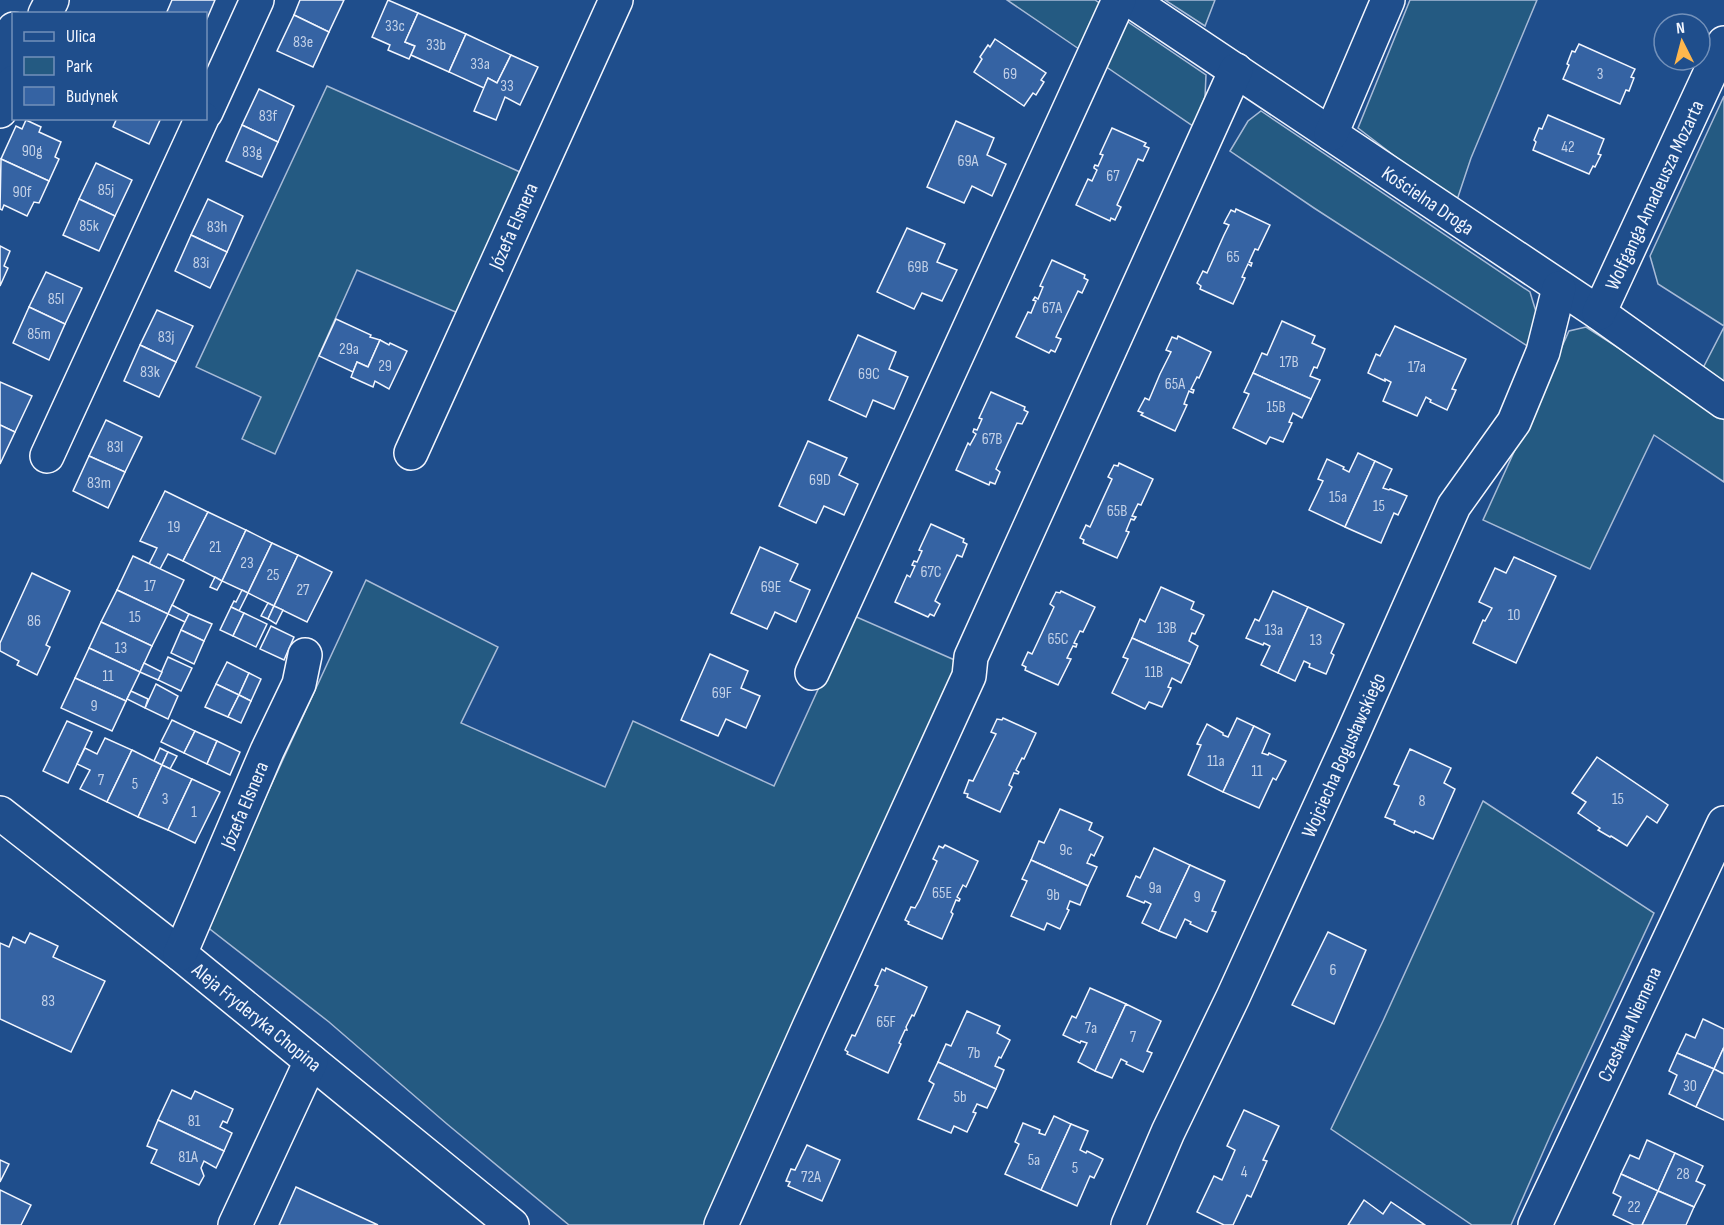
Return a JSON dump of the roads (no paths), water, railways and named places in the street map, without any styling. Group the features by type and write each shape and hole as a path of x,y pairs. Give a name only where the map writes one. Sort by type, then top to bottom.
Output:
{"street":[{"path":"207,110 257,0"},
{"name":"Józefa Elsnera","path":"411,453 616,0"},
{"path":"812,673 1119,0"},
{"name":"Kościelna Droga","path":"1130,0 1599,314 1724,402"},
{"path":"1330,134 1388,0"},
{"path":"0,58 12,33"},
{"name":"Wolfganga Amadeusza Mozarta","path":"1599,314 1724,43"},
{"path":"721,1225 969,676 971,657 1236,70"},
{"path":"0,111 12,86"},
{"path":"47,456 201,120"},
{"name":"Wojciecha Bogusławskiego","path":"1128,1225 1168,1132 1233,998 1351,738 1454,506 1514,423 1543,352 1559,288"},
{"name":"Józefa Elsnera","path":"180,954 298,684 305,655"},
{"name":"Aleja Fryderyka Chopina","path":"0,813 180,954 512,1225"},
{"name":"Czesława Niemena","path":"1535,1225 1724,823"},
{"path":"236,1225 311,1062"}]}
